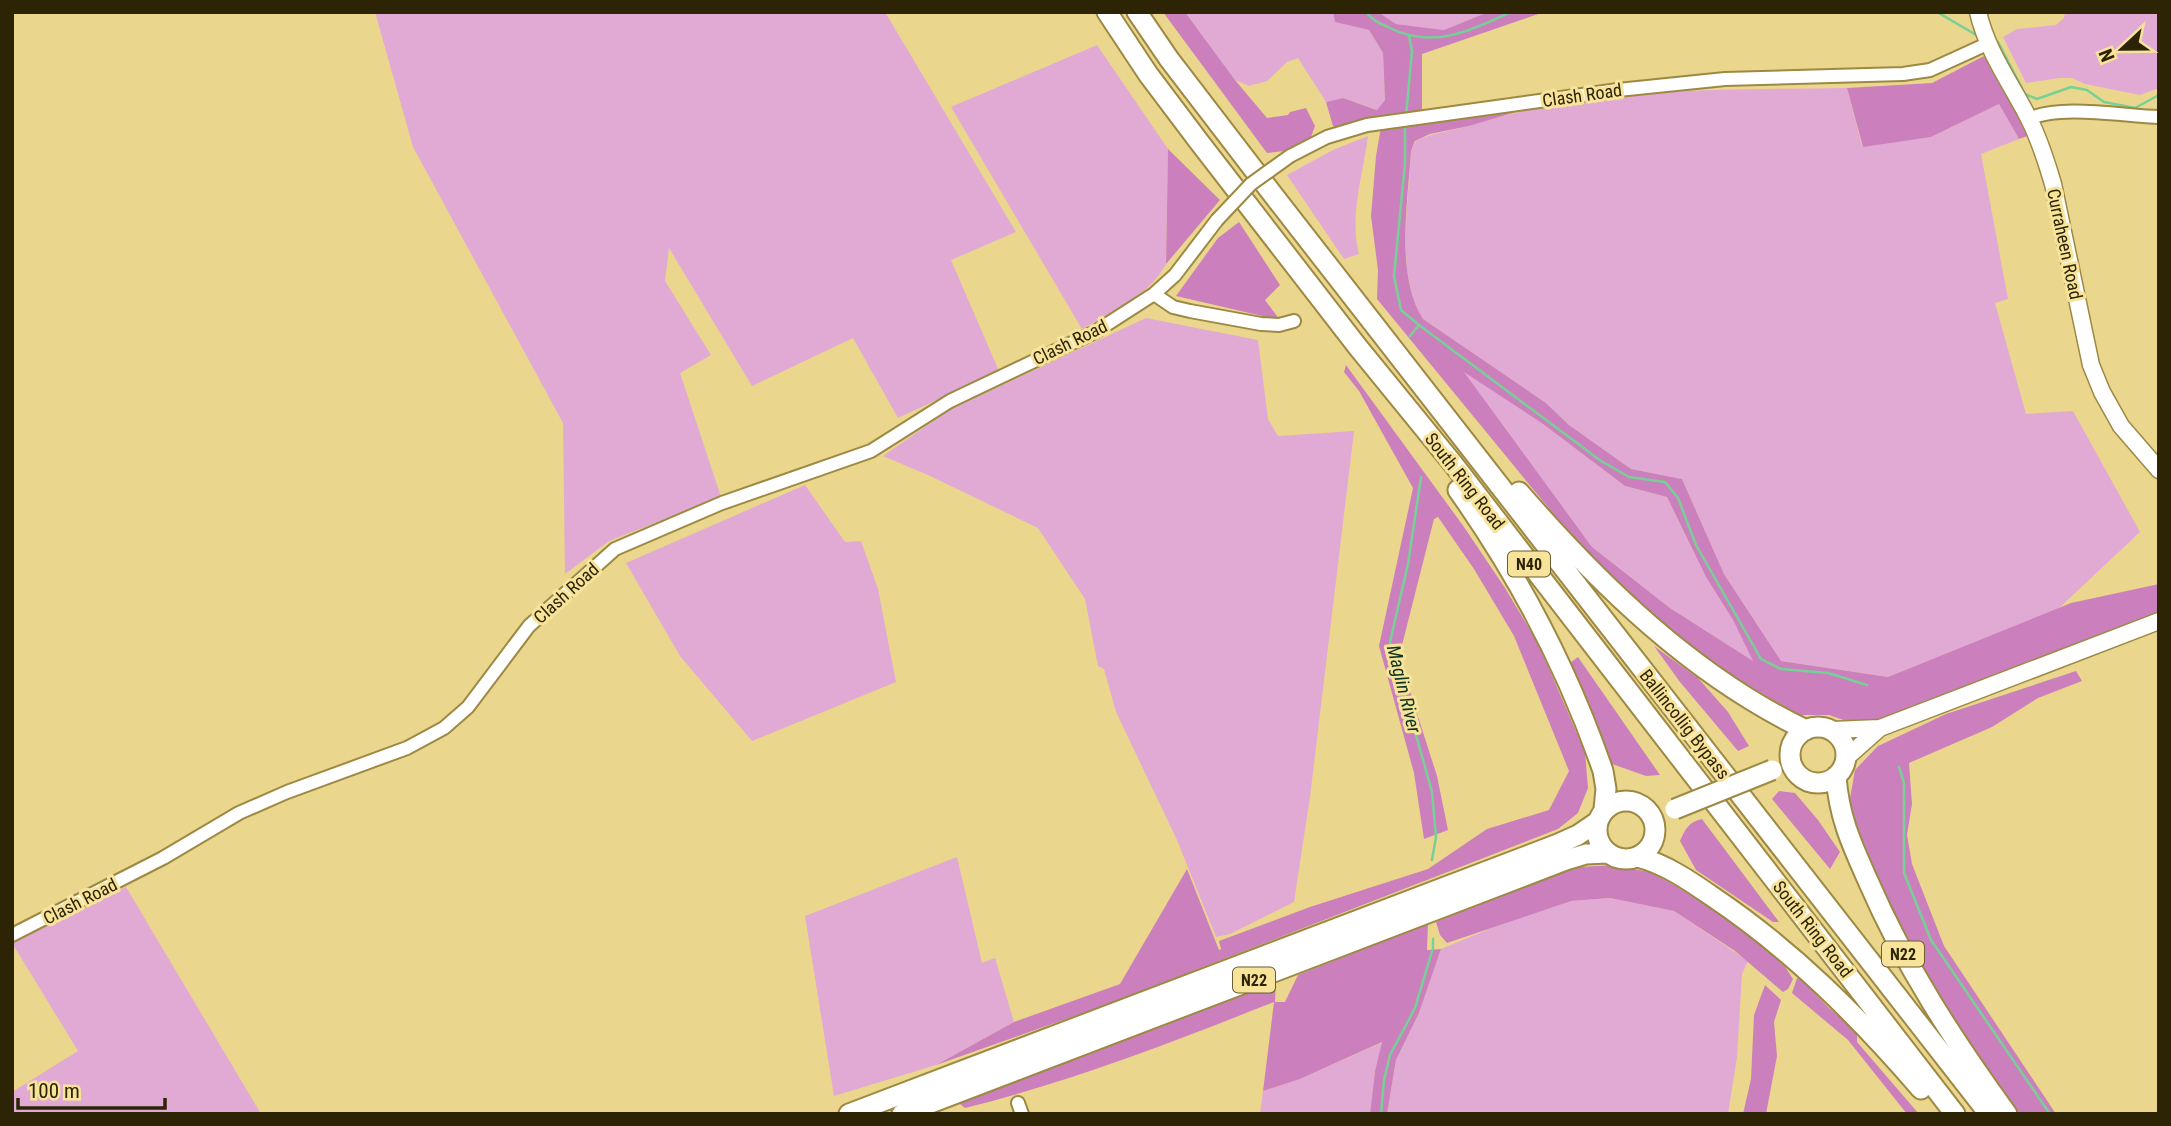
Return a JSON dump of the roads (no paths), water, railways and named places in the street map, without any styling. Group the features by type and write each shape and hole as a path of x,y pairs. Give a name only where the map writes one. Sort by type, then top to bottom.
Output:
{"highway":[{"name":"South Ring Road","path":"1107,12 1163,94 1357,346 1454,465 1955,1114"},
{"name":"N40","path":"1137,12 1169,59 1381,333"},
{"path":"1381,333 1538,513 1607,587 1664,637 1760,705 1806,730 1824,727 1832,730 1843,742 1846,758 1836,776"},
{"name":"Ballincollig Bypass","path":"1381,333 1989,1114"},
{"path":"1357,346 1466,503 1536,619 1597,755 1606,789 1598,838 1607,853"},
{"name":"N22","path":"1772,771 1806,730"},
{"path":"1792,747 1791,756 1798,773"},
{"name":"N22","path":"849,1114 1558,844 1578,835 1611,804 1628,800 1657,810 1675,809 1772,771 1788,770 1798,773 1804,779 1821,782 1836,776 1842,819 1887,924 1948,1029 2007,1114"},
{"path":"1643,806 1653,819 1655,827"},
{"name":"N22","path":"1638,857 1651,845 1655,827 1675,809"},
{"name":"N22","path":"902,1114 1586,853 1607,853 1622,859 1638,857 1656,862 1692,883 1765,935 1861,1021 1943,1114"}],"street":[{"name":"Curraheen Road","path":"1978,12 1984,37 2029,119 2053,184 2091,365 2121,426 2159,470"},
{"name":"Clash Road","path":"12,935 163,858 239,813 287,792 407,748 444,728 468,707 529,626 615,549 722,503 871,451 950,401 1095,332 1154,294 1187,261 1217,220 1251,184 1314,142 1391,120 1619,90 1725,79 1930,71 1984,37"},
{"path":"2029,119 2041,114 2061,112 2159,117"},
{"path":"1154,294 1173,307 1213,316 1261,324 1279,325 1294,321"},
{"path":"1832,730 1880,728 2159,621"},
{"path":"1846,758 1880,728"}],"waterway":[{"path":"1366,12 1379,23 1404,34 1420,37 1466,31 1511,12"},
{"path":"1937,12 1978,36"},
{"name":"Maglin River","path":"1406,116 1412,51 1409,36"},
{"path":"1994,41 1998,42 2025,94 2037,99 2071,87 2087,90 2104,102 2135,108 2159,95"},
{"name":"Maglin River","path":"1405,125 1405,164 1394,276 1401,310 1419,325 1410,336"},
{"path":"1419,325 1601,461 1629,477 1665,482 1678,498 1696,545 1761,659 1781,669 1828,673 1867,685"},
{"name":"Maglin River","path":"1421,477 1408,564 1390,642 1432,792 1436,837 1432,860"},
{"path":"1899,767 1904,783 1904,873 1931,940 2050,1114"},
{"name":"Maglin River","path":"1381,1114 1384,1080 1390,1055 1415,1008 1433,948 1433,939"}]}
